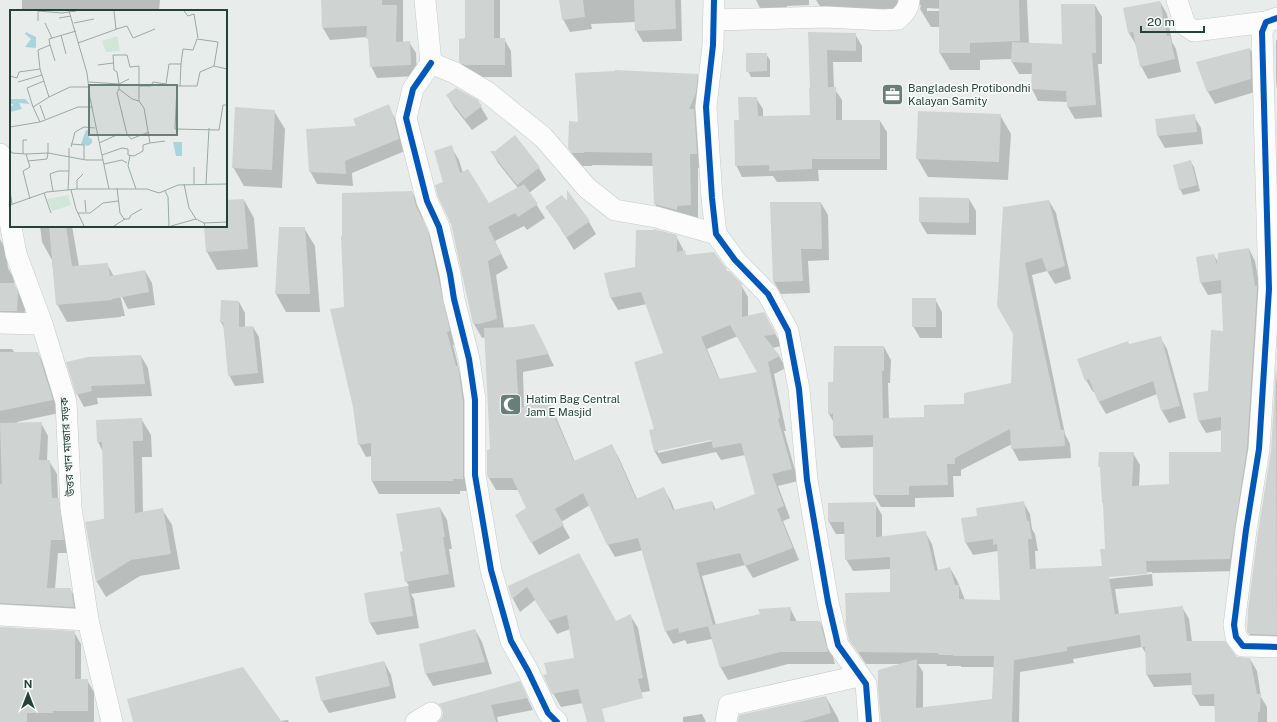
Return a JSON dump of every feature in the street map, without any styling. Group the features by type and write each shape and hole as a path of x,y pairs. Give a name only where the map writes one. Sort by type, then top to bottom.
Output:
{"street":[{"path":"426,0 431,63 413,89 406,118 427,201 439,227 454,299 469,359 475,400 475,474 491,570 511,641 528,671 548,714 557,722"},
{"path":"869,722 866,684 838,645 828,602 807,480 799,389 788,331 768,294 735,260 716,234 706,108 714,10 884,20 898,19 905,12 909,4 909,0"},
{"path":"1177,0 1185,25 1194,30 1271,20"},
{"path":"1271,20 1262,32 1269,289 1259,449 1246,530 1234,625 1236,637 1243,646 1277,647"},
{"path":"431,63 455,73 487,92 543,137 587,188 615,210 656,217 716,234"},
{"name":"উত্তর খান মাজার সড়ক","path":"0,154 10,222"},
{"name":"উত্তর খান মাজার সড়ক","path":"11,227 16,254 42,324 66,402 71,508 88,620 112,722"},
{"path":"0,323 42,324"},
{"path":"0,616 88,620"},
{"path":"726,722 729,705 859,676"}],"building":[{"path":"321,0 382,0 382,5 397,5 396,42 410,41 411,65 370,67 368,39 366,39 367,26 322,28"},
{"path":"465,0 494,0 494,38 505,38 505,65 465,65 459,62 459,39 465,38"},
{"path":"559,0 583,0 585,17 562,20"},
{"path":"634,0 675,0 676,29 635,31"},
{"path":"939,0 1019,0 1020,41 970,43 970,53 939,53"},
{"path":"1160,1 1167,36 1170,36 1175,59 1140,67 1133,32 1128,33 1123,8"},
{"path":"1061,4 1095,4 1096,53 1092,53 1096,105 1067,107 1066,91 1031,89 1032,63 1011,62 1012,42 1062,44"},
{"path":"808,32 856,33 856,51 827,50 828,87 836,87 836,120 880,120 880,159 812,159 812,169 769,171 769,165 735,166 734,120 739,120 738,97 757,97 758,116 810,115"},
{"path":"1250,48 1251,79 1207,92 1196,62"},
{"path":"746,53 767,53 767,71 746,72"},
{"path":"615,70 698,74 696,93 689,109 694,109 697,154 690,154 691,205 677,206 677,210 654,204 652,153 572,153 568,148 569,121 578,122 575,73"},
{"path":"456,88 478,100 482,106 465,119 446,95"},
{"path":"389,104 399,139 345,161 346,174 309,172 306,129 356,126 353,119"},
{"path":"235,107 275,110 272,170 232,168"},
{"path":"918,111 1001,114 999,162 916,159"},
{"path":"1195,114 1197,132 1157,136 1155,119"},
{"path":"515,135 540,167 517,185 490,151 495,151"},
{"path":"452,145 460,173 468,169 489,203 524,184 538,204 518,217 515,213 488,227 501,254 488,261 497,319 479,324 473,324 451,224 438,197 435,185 443,182 434,151"},
{"path":"1191,160 1197,185 1179,190 1173,165"},
{"path":"567,190 590,221 566,238 545,207 562,195 567,201"},
{"path":"412,191 416,206 428,231 450,331 447,332 456,366 458,366 463,401 463,479 453,479 453,481 371,481 371,443 358,445 353,407 330,309 344,307 341,236 342,193"},
{"path":"919,197 969,198 969,223 919,222"},
{"path":"244,199 248,249 206,252 204,227 227,227 227,200"},
{"path":"1049,200 1065,266 1047,272 1042,258 1025,263 1061,430 1064,430 1065,446 1011,449 1010,429 955,458 955,464 947,464 948,485 909,486 909,495 873,495 873,435 833,436 833,414 828,414 828,382 833,382 834,346 884,346 884,371 882,371 883,418 924,417 924,405 964,404 964,393 1011,383 1013,334 997,306 1003,207"},
{"path":"770,202 821,202 822,249 801,249 803,281 773,282"},
{"path":"49,227 66,227 72,266 108,263 110,276 145,270 149,292 112,300 56,305"},
{"path":"279,227 305,227 310,294 275,294"},
{"path":"636,230 654,230 677,235 677,252 685,250 686,255 714,252 727,271 729,271 742,284 742,317 764,312 776,334 764,336 780,356 768,362 780,418 778,419 792,469 772,474 784,506 777,509 793,548 745,566 740,553 696,563 713,625 679,633 678,628 665,632 638,538 607,545 583,493 555,509 564,525 531,543 515,515 526,508 512,478 488,478 487,474 487,450 490,449 484,328 515,327 534,324 549,354 516,360 519,409 546,397 574,461 612,444 636,499 664,487 673,510 712,501 714,510 755,494 741,443 713,448 711,440 654,452 649,430 654,429 634,362 663,353 641,292 610,298 604,273 635,267","holes":["730,325 757,372 719,379 701,337"]},
{"path":"1249,248 1255,286 1257,286 1257,289 1247,448 1230,559 1146,561 1147,574 1109,577 1115,614 1183,606 1187,641 1225,641 1237,657 1250,658 1257,694 1261,694 1258,722 1215,722 1214,694 1192,695 1191,673 1146,675 1145,647 1141,647 1140,635 1067,647 1067,651 1014,660 1012,722 881,722 878,670 917,659 916,708 992,699 994,656 953,656 939,655 938,653 858,652 849,640 845,621 845,593 890,592 890,557 845,560 844,522 828,522 828,503 876,502 876,537 926,531 935,571 950,567 955,585 959,585 959,599 1000,600 997,544 993,545 993,539 965,543 961,518 977,516 976,508 1024,501 1032,539 1028,539 1030,569 1102,566 1100,549 1105,549 1100,467 1098,467 1099,452 1134,452 1132,486 1169,484 1169,452 1221,452 1221,417 1198,421 1193,393 1208,391 1211,330 1223,331 1221,280 1200,283 1196,257 1214,254 1217,265 1218,253"},
{"path":"0,283 14,283 18,293 17,311 0,311"},
{"path":"912,298 936,298 936,327 912,327"},
{"path":"221,300 239,301 239,327 253,326 258,373 228,376 223,322 220,322"},
{"path":"1161,336 1180,406 1161,411 1153,381 1098,402 1089,379 1085,381 1077,359 1128,341 1129,344"},
{"path":"0,352 38,352 53,400 0,411"},
{"path":"141,355 145,384 91,386 92,391 76,395 66,362 88,357"},
{"path":"1276,365 1277,635 1249,634 1247,632 1248,610 1258,532 1271,451"},
{"path":"142,418 143,441 133,441 135,513 163,508 171,554 131,560 96,582 85,522 104,519 102,442 97,442 96,420"},
{"path":"42,422 39,460 50,460 52,498 59,498 64,540 51,540 47,588 71,588 74,607 0,603 0,484 2,484 0,423"},
{"path":"440,507 449,574 405,582 400,552 403,551 396,514"},
{"path":"579,553 616,621 631,614 643,678 638,679 643,698 602,709 605,722 587,722 578,689 552,694 543,675 547,674 544,663 574,658 567,615 548,621 527,587 512,599 508,586"},
{"path":"408,586 413,616 369,623 364,593"},
{"path":"791,607 790,621 820,621 828,652 780,652 720,668 708,626 760,614 758,609"},
{"path":"0,627 75,631 75,679 88,679 88,711 27,713 27,722 0,722"},
{"path":"475,629 485,662 425,674 419,644"},
{"path":"384,661 390,686 321,701 315,677"},
{"path":"243,667 282,722 133,722 127,699"},
{"path":"520,681 528,698 491,705 496,722 438,722 442,718 443,712 438,704"},
{"path":"826,696 831,713 800,722 738,722 739,715"}],"cycle path":[{"path":"714,0 713,45 706,107 716,234 735,260 768,294 788,331 799,389 807,480 828,602 838,645 866,684 869,722"},
{"path":"1277,18 1266,22 1262,32 1269,289 1259,449 1246,530 1234,625 1236,637 1243,646 1277,647"},
{"path":"431,63 413,89 406,118 427,201 439,227 454,299 469,359 475,400 475,475 491,570 511,641 528,671 548,713 557,722"}],"place":[{"name":"Bangladesh Protibondhi Kalayan Samity","path":"892,94"},
{"name":"Hatim Bag Central Jam E Masjid","path":"511,405"}]}
